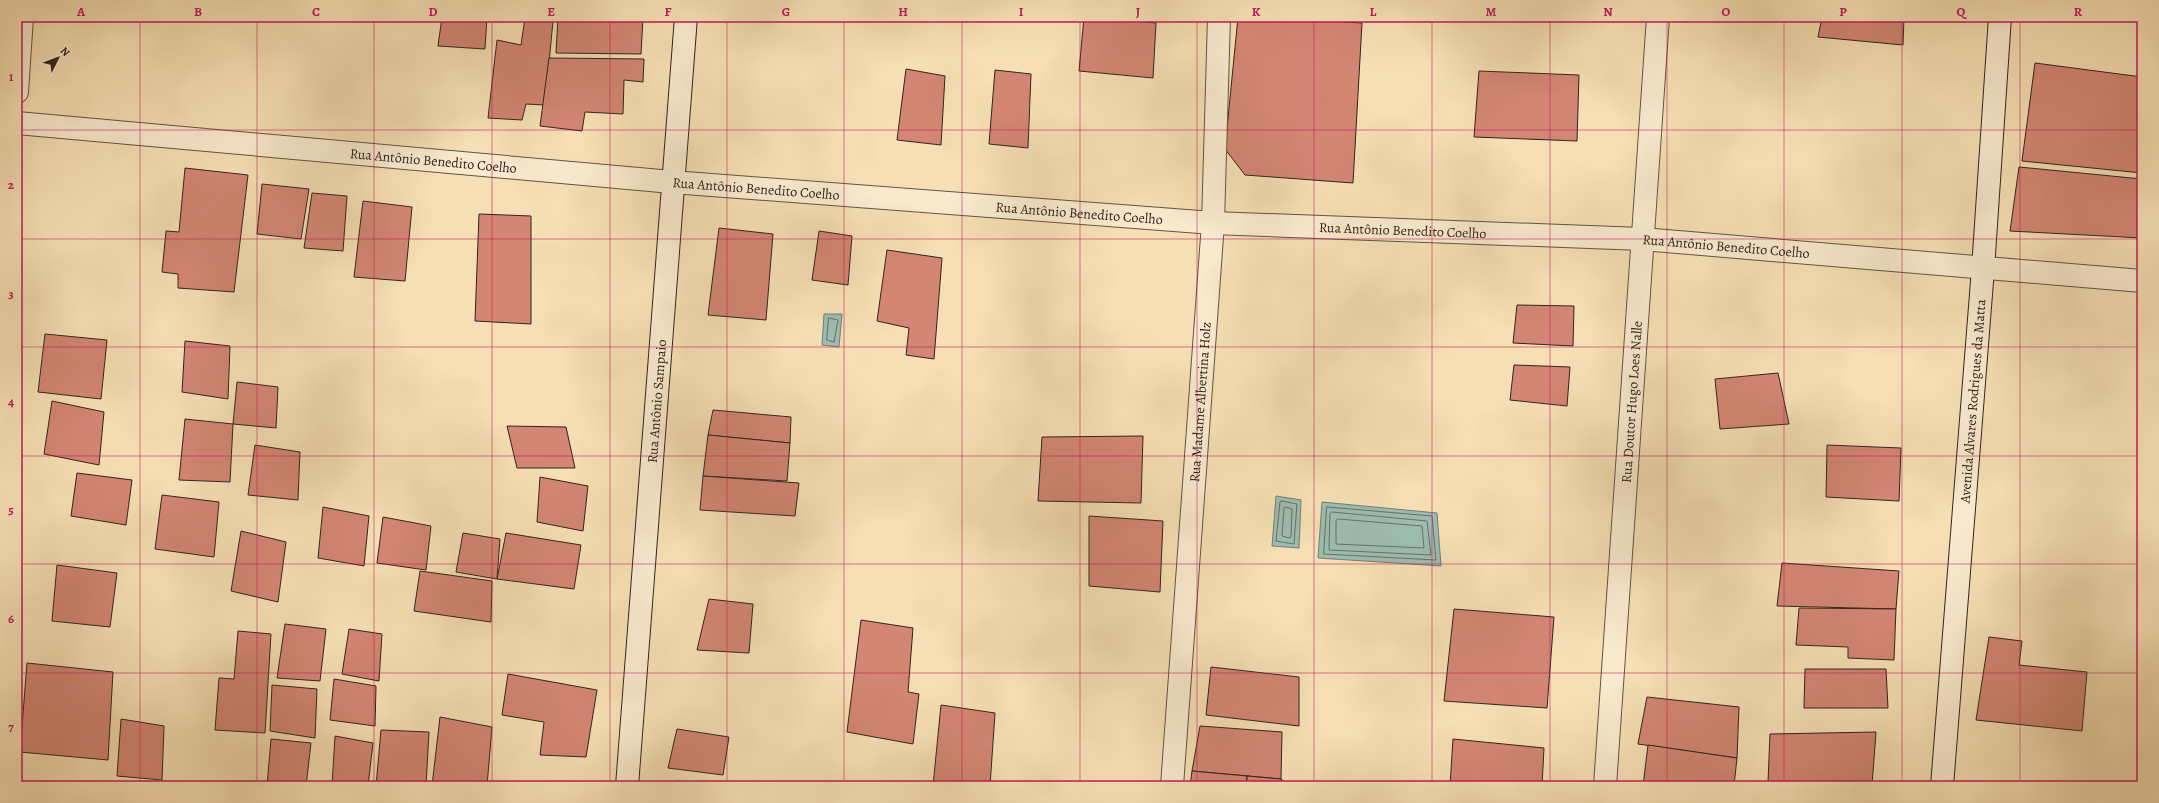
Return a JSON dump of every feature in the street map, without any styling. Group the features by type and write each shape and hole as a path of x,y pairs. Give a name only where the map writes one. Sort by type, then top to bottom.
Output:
{"street":[{"path":"17,92 22,17"},
{"name":"Rua Antônio Sampaio","path":"628,786 672,182 686,17"},
{"name":"Rua Madame Albertina Holz","path":"1172,786 1213,223 1219,17"},
{"name":"Rua Doutor Hugo Loes Nalle","path":"1604,786 1658,17"},
{"name":"Avenida Alvares Rodrigues da Matta","path":"1942,786 1983,269 2000,17"},
{"name":"Rua Antônio Benedito Coelho","path":"17,123 672,182 1213,223 1642,239 1983,269 2142,281"}],"water":[{"path":"824,314 842,314 839,347 822,345"},
{"path":"1276,496 1301,500 1299,548 1272,546"},
{"path":"1322,502 1437,513 1441,566 1318,558"}],"building":[{"path":"442,17 487,17 485,49 438,46"},
{"path":"558,17 643,17 641,54 556,53"},
{"path":"902,17 940,17 939,21"},
{"path":"1084,17 1156,23 1153,78 1079,71"},
{"path":"1238,17 1269,17 1362,23 1353,183 1245,175 1225,149"},
{"path":"1822,17 1904,17 1903,45 1818,37"},
{"path":"525,18 553,21 545,105 526,104 522,120 488,118 497,40 521,45"},
{"path":"549,58 644,59 643,82 624,80 623,114 585,112 582,131 540,126"},
{"path":"2035,63 2142,77 2142,173 2022,161"},
{"path":"906,69 945,76 941,145 897,140"},
{"path":"995,70 1031,74 1028,148 989,144"},
{"path":"1479,71 1579,75 1577,141 1474,137"},
{"path":"2019,167 2142,179 2142,238 2010,231"},
{"path":"185,168 248,175 234,292 178,288 178,274 162,272 166,231 179,232"},
{"path":"262,184 309,189 301,239 257,234"},
{"path":"312,193 347,196 343,251 304,248"},
{"path":"363,201 412,207 405,281 354,277"},
{"path":"479,214 531,216 531,324 475,321"},
{"path":"719,228 773,234 766,320 708,315"},
{"path":"819,231 852,236 848,285 812,280"},
{"path":"887,250 942,258 934,359 906,355 909,328 877,321"},
{"path":"1517,305 1574,306 1573,346 1513,343"},
{"path":"45,334 107,340 101,399 38,392"},
{"path":"185,341 230,346 228,399 182,392"},
{"path":"1514,365 1570,367 1567,406 1510,400"},
{"path":"1778,373 1789,424 1720,429 1715,379"},
{"path":"237,382 278,387 276,428 233,424"},
{"path":"52,401 104,412 99,465 44,454"},
{"path":"713,410 791,417 790,443 708,435"},
{"path":"185,419 233,424 230,482 179,480"},
{"path":"507,426 566,427 575,468 517,468"},
{"path":"708,435 790,443 787,481 703,476"},
{"path":"1143,436 1141,503 1038,501 1042,437"},
{"path":"255,445 300,452 298,500 248,495"},
{"path":"1827,445 1901,448 1899,501 1826,497"},
{"path":"77,473 132,480 126,525 71,516"},
{"path":"703,476 799,483 795,516 700,510"},
{"path":"540,477 588,486 583,531 537,522"},
{"path":"162,495 219,502 214,557 155,549"},
{"path":"323,507 369,516 364,566 318,558"},
{"path":"1089,516 1163,521 1160,592 1089,586"},
{"path":"383,517 431,526 426,570 377,563"},
{"path":"241,531 286,542 278,602 231,591"},
{"path":"463,533 500,539 497,579 456,572"},
{"path":"506,533 581,545 574,589 497,579"},
{"path":"1782,563 1899,571 1896,609 1777,606"},
{"path":"57,565 117,573 110,627 52,621"},
{"path":"420,571 492,581 491,622 414,611"},
{"path":"709,599 753,604 749,653 697,650"},
{"path":"1799,608 1896,609 1894,660 1848,658 1848,647 1796,645"},
{"path":"1454,609 1554,617 1547,708 1444,701"},
{"path":"861,620 913,628 908,692 919,694 913,744 847,732"},
{"path":"285,624 326,629 320,681 277,678"},
{"path":"349,629 382,634 379,681 342,674"},
{"path":"238,631 271,634 265,733 215,730 219,678 234,679"},
{"path":"1989,637 2022,641 2019,665 2087,672 2082,731 1976,720"},
{"path":"27,663 113,672 108,760 20,752"},
{"path":"1211,667 1299,677 1299,726 1206,715"},
{"path":"1805,669 1886,669 1888,708 1804,708"},
{"path":"508,674 597,690 586,757 540,755 544,722 502,715"},
{"path":"334,679 376,686 375,726 330,720"},
{"path":"272,685 317,689 315,738 270,731"},
{"path":"1647,697 1739,707 1737,758 1638,744"},
{"path":"941,705 995,713 990,786 933,786"},
{"path":"440,717 492,727 487,786 432,786"},
{"path":"121,719 164,726 162,780 117,776"},
{"path":"1200,726 1282,732 1281,779 1192,771"},
{"path":"677,729 729,737 723,775 668,768"},
{"path":"381,730 429,732 426,786 376,786"},
{"path":"1876,732 1872,786 1768,782 1770,734"},
{"path":"335,736 373,743 368,786 332,786"},
{"path":"271,739 311,743 306,786 267,786"},
{"path":"1453,739 1544,748 1542,786 1450,786"},
{"path":"1648,745 1737,758 1734,786 1643,786"},
{"path":"1192,771 1247,776 1247,786 1190,786"},
{"path":"1247,776 1281,779 1290,786 1247,786"},
{"path":"678,781 717,786 677,786"}]}
